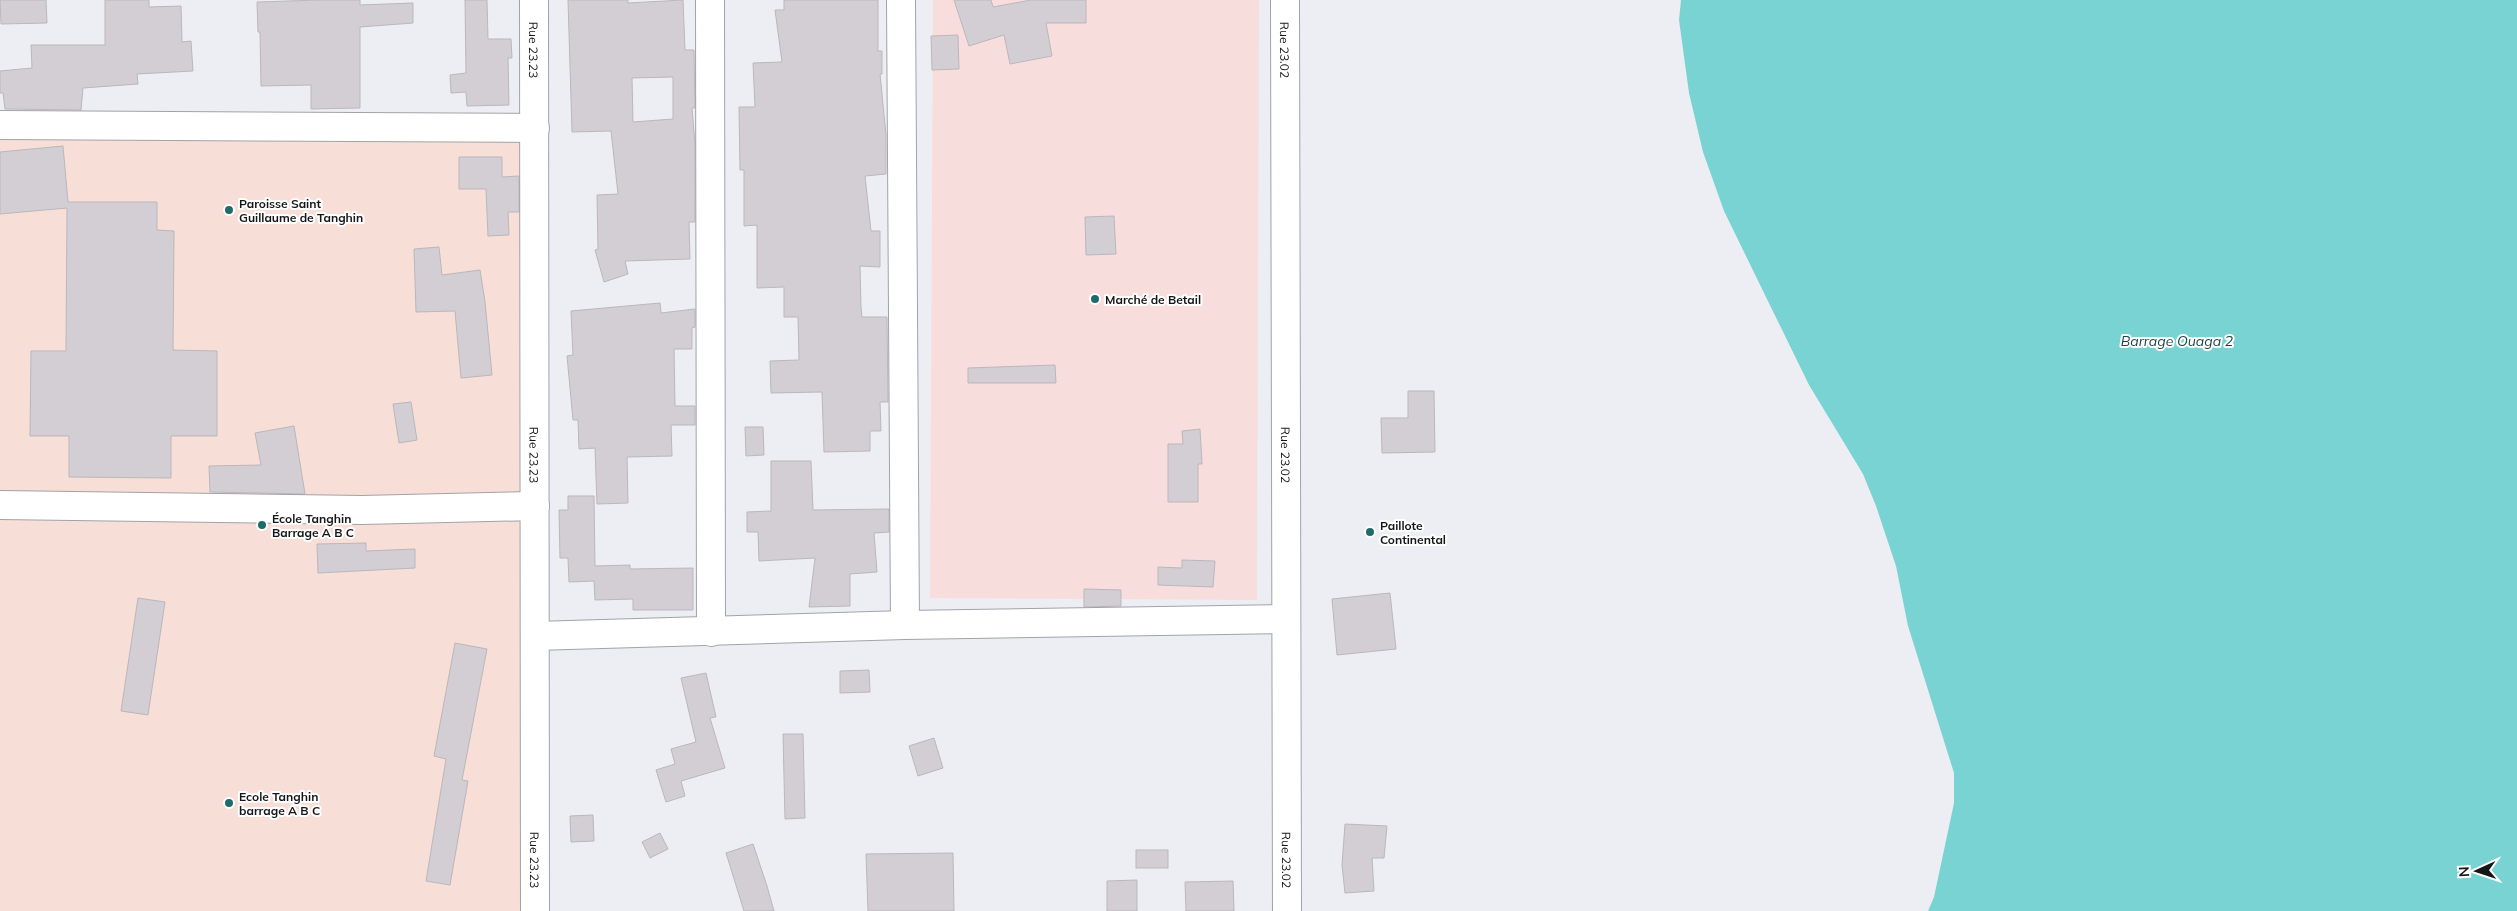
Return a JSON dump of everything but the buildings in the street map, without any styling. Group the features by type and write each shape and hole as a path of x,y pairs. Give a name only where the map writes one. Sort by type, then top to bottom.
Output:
{"street":[{"name":"Rue 23.23","path":"534,0 536,911"},
{"path":"710,0 711,632"},
{"path":"901,0 905,625"},
{"name":"Rue 23.02","path":"1285,0 1287,911"},
{"path":"0,124 535,128"},
{"path":"0,505 362,510 535,506"},
{"path":"535,636 905,625 1285,619"}],"shaded area":[{"name":"Marché de Betail","path":"933,0 1259,0 1257,600 930,598"},
{"name":"École Tanghin Barrage A B C","path":"0,136 525,139 523,911 0,911"}],"water":[{"name":"Barrage Ouaga 2","path":"1681,0 2517,0 2517,911 1928,911 1934,897 1954,803 1954,773 1908,626 1896,566 1876,506 1863,474 1809,385 1724,211 1703,152 1689,93 1679,20"}],"place":[{"name":"Paroisse Saint Guillaume de Tanghin","path":"229,210"},
{"name":"Marché de Betail","path":"1095,299"},
{"name":"École Tanghin Barrage A B C","path":"262,525"},
{"name":"Paillote Continental","path":"1370,532"},
{"name":"Ecole Tanghin barrage A B C","path":"229,803"}]}
